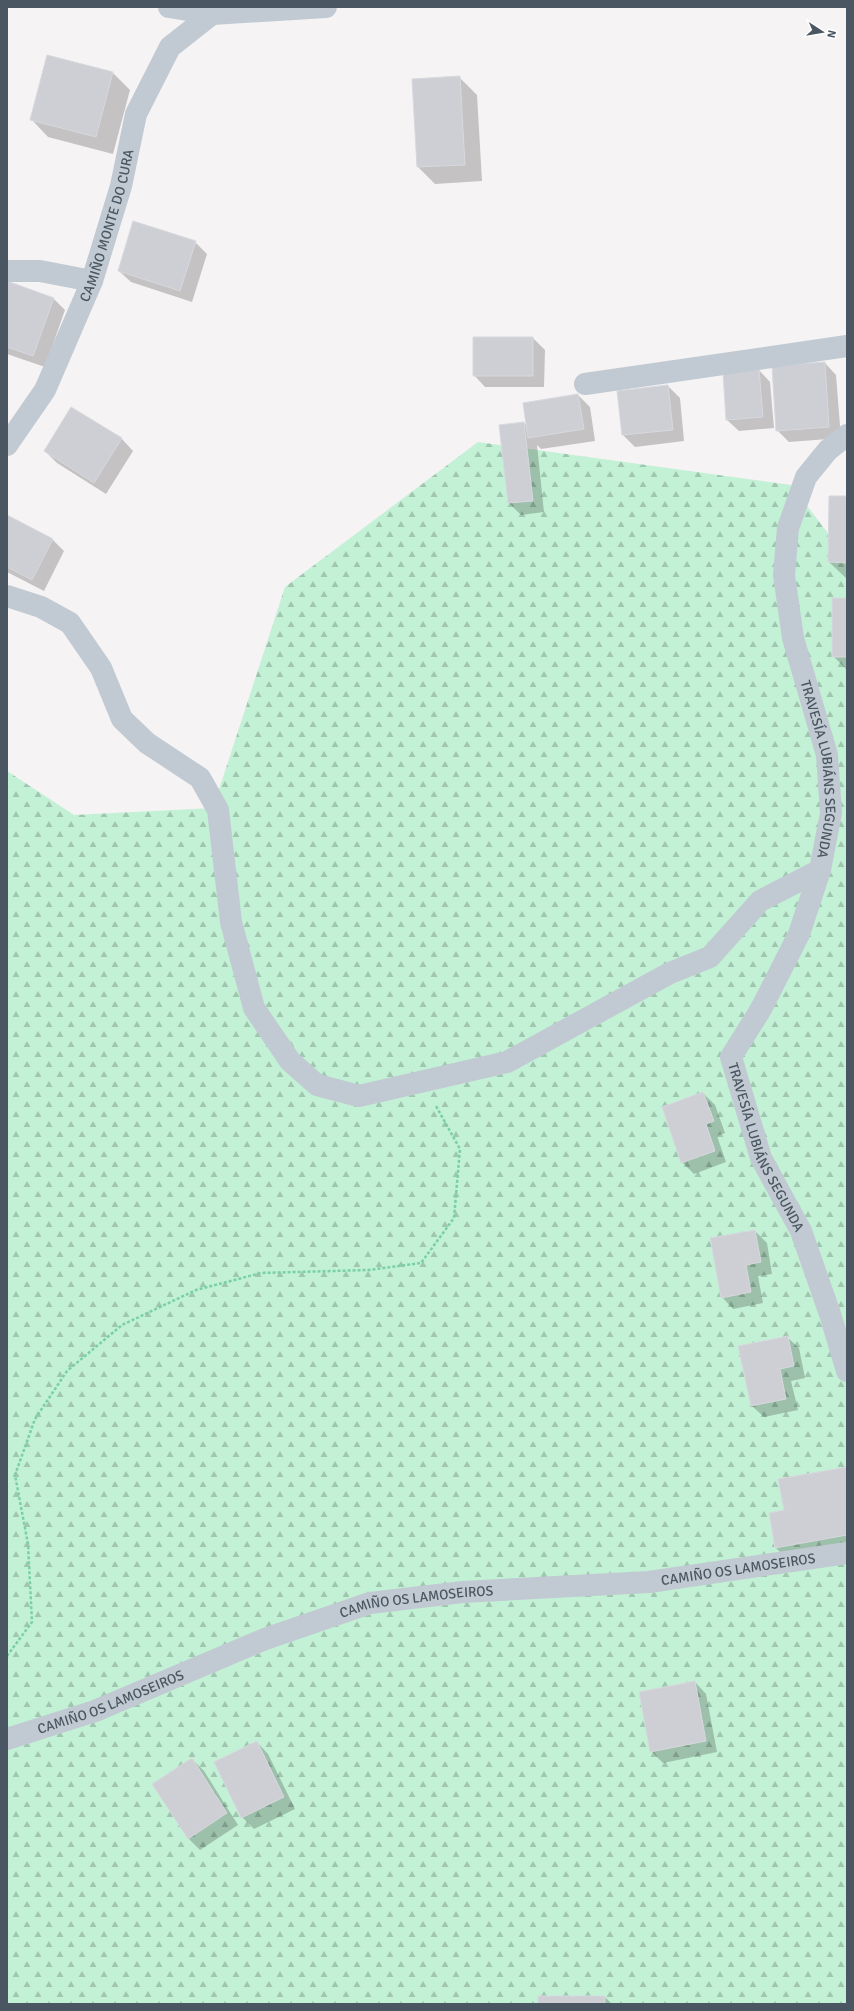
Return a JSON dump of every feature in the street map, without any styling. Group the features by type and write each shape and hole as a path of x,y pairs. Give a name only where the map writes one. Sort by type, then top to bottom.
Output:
{"street":[{"path":"169,7 212,14 235,10 326,7"},
{"name":"CAMIÑO MONTE DO CURA","path":"7,445 45,390 92,281 121,186 136,114 170,47 212,14"},
{"path":"7,271 40,272 92,281"},
{"path":"585,384 847,346"},
{"name":"TRAVESÍA LUBIÁNS SEGUNDA","path":"847,435 828,450 806,477 788,528 784,575 793,638 826,755 831,813 820,870 799,934 761,1009 731,1057 736,1080 761,1158 801,1231 830,1314 847,1371"},
{"path":"7,596 41,607 70,623 101,668 122,719 147,743 200,778 218,810 231,922 254,1008 290,1061 317,1085 359,1096 507,1062 670,973 710,957 760,901 820,870"},
{"name":"CAMIÑO OS LAMOSEIROS","path":"7,1739 95,1711 265,1639 370,1603 463,1592 649,1582 847,1553"}],"path":[{"path":"7,1656 32,1622 28,1544 15,1475 35,1419 67,1371 122,1325 196,1290 261,1273 369,1270 421,1263 454,1218 460,1149 424,1082"}],"green space":[{"path":"478,442 791,485 847,558 847,2004 7,2004 7,771 74,815 213,808 285,587"}],"building":[{"path":"47,55 113,72 96,137 30,120"},
{"path":"460,76 465,165 417,167 412,79"},
{"path":"133,221 196,241 180,291 118,271"},
{"path":"7,281 54,298 33,356 7,347"},
{"path":"473,337 533,337 533,376 473,376"},
{"path":"825,362 829,427 776,431 772,366"},
{"path":"759,369 763,417 726,420 723,372"},
{"path":"668,385 673,430 622,435 617,391"},
{"path":"578,394 584,429 528,438 523,403"},
{"path":"71,407 122,438 94,483 44,451"},
{"path":"524,422 533,501 508,503 499,425"},
{"path":"829,496 847,496 847,563 828,562"},
{"path":"7,515 53,539 32,580 7,567"},
{"path":"832,598 847,598 847,657 832,657"},
{"path":"703,1092 714,1121 706,1124 715,1151 681,1163 662,1107"},
{"path":"755,1230 761,1262 746,1265 751,1292 721,1298 710,1238"},
{"path":"788,1336 794,1366 780,1369 786,1399 751,1406 738,1346"},
{"path":"847,1467 847,1535 775,1548 769,1513 784,1510 778,1479"},
{"path":"695,1681 706,1741 650,1752 639,1692"},
{"path":"257,1741 284,1797 241,1818 214,1762"},
{"path":"192,1758 227,1813 188,1839 152,1784"},
{"path":"538,1996 605,1996 605,2004 538,2004"}]}
